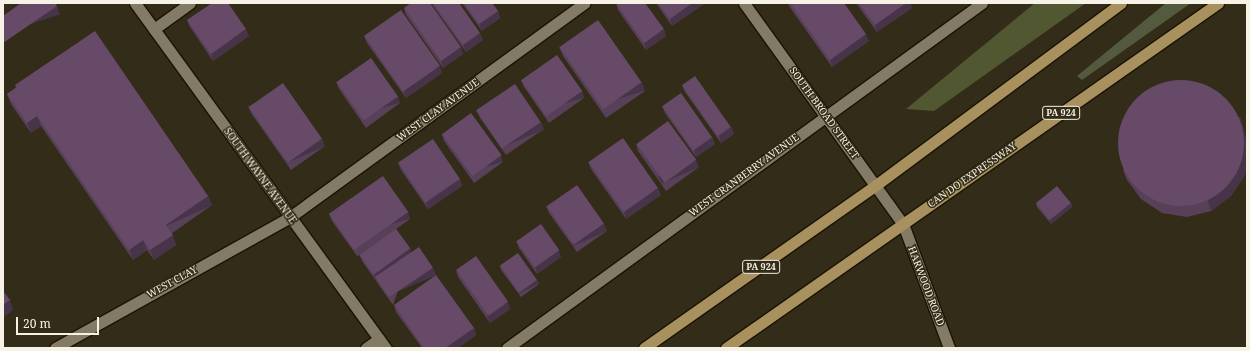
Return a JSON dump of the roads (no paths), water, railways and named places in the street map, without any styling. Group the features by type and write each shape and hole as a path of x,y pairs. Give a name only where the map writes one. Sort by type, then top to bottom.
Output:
{"main road":[{"name":"PA 924","path":"644,348 876,185 1121,3"},
{"name":"CAN DO EXPRESSWAY","path":"726,348 1218,3"}],"street":[{"name":"SOUTH WAYNE AVENUE","path":"135,3 386,348"},
{"path":"154,29 190,3"},
{"name":"WEST CLAY AVENUE","path":"290,217 585,3"},
{"name":"SOUTH BROAD STREET","path":"744,3 903,224"},
{"name":"WEST CRANBERRY AVENUE","path":"507,348 982,3"},
{"name":"WEST CLAY","path":"55,348 290,217"},
{"name":"HARWOOD ROAD","path":"903,224 949,348"},
{"path":"366,348 379,338"}]}
